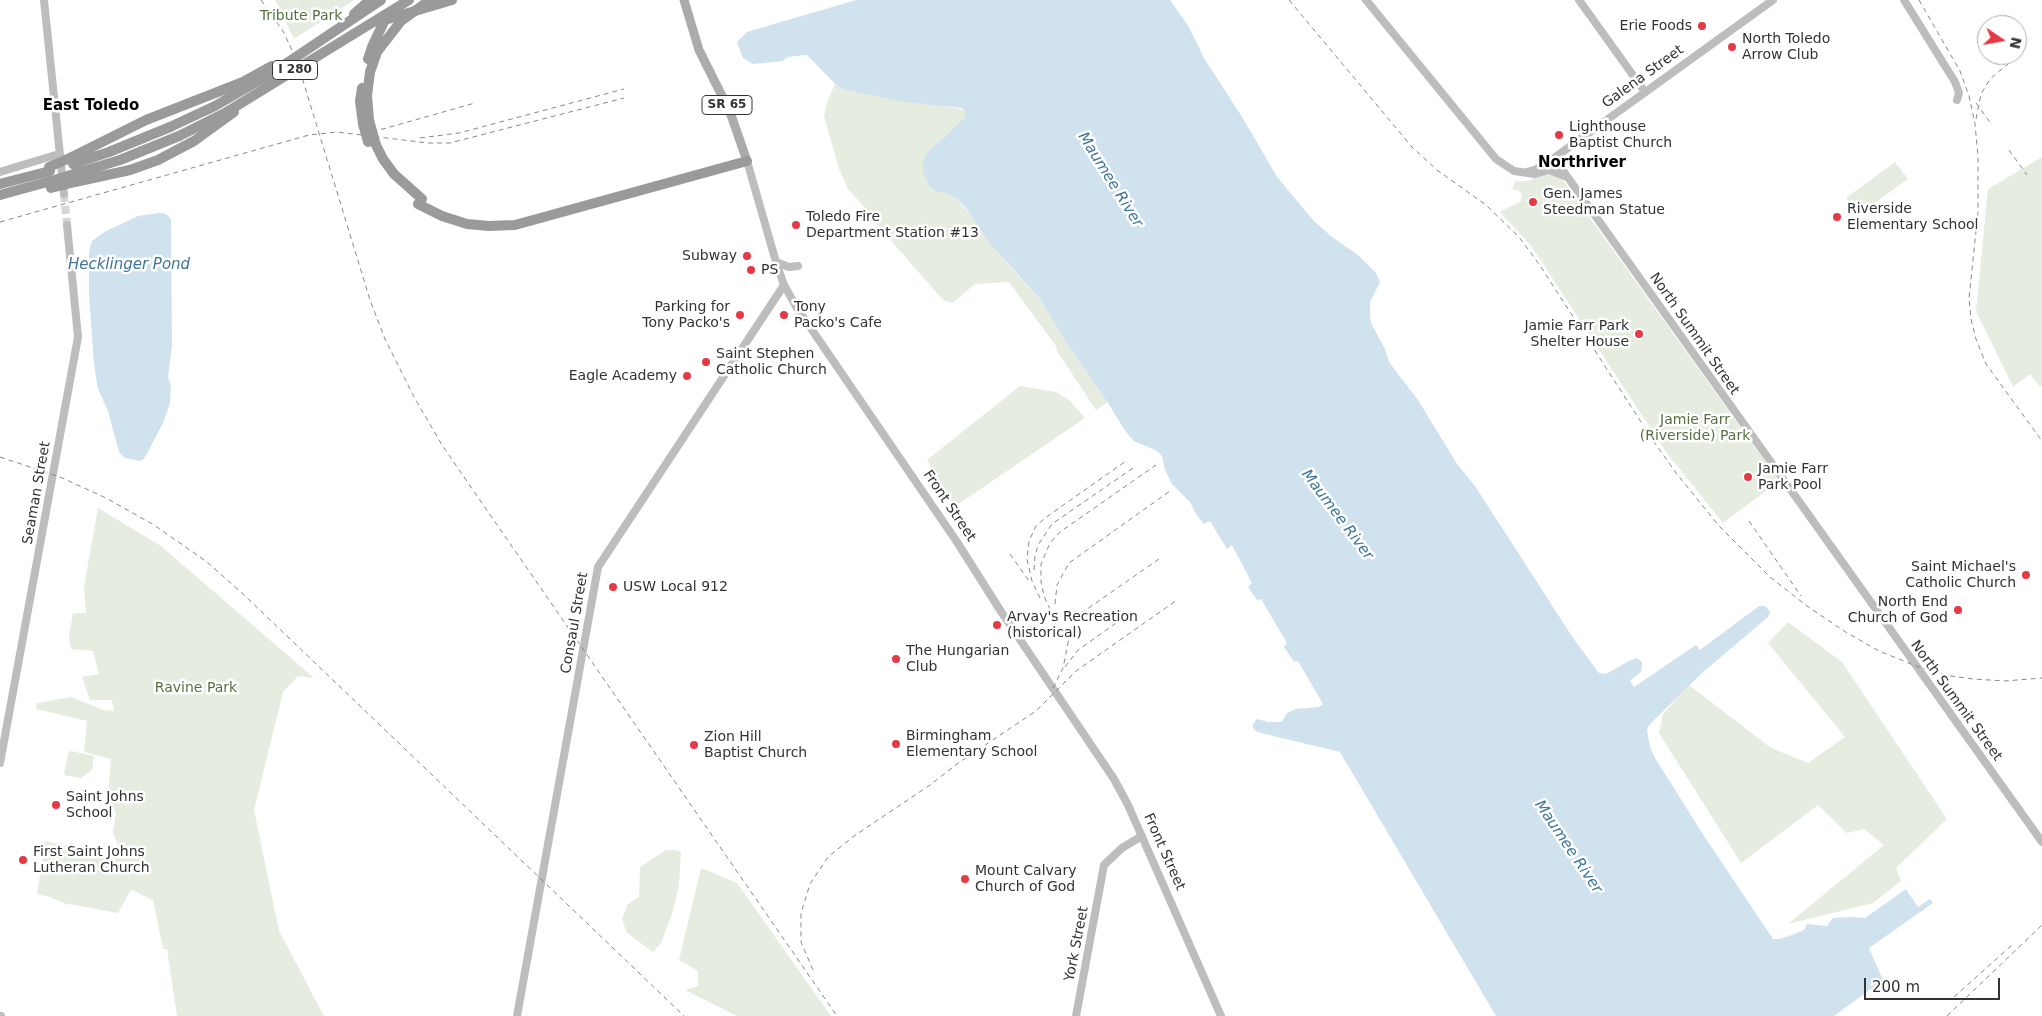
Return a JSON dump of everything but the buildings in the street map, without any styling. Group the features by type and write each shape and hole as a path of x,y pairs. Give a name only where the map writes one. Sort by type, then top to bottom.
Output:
{"highway":[{"path":"74,169 146,120 243,82 272,66 348,19 370,0"},
{"name":"I 280","path":"74,169 215,106 266,76 381,0"},
{"path":"398,0 385,16 365,68 360,101 363,124 370,147 391,180 442,216 467,224 515,226 746,159"},
{"name":"I 280","path":"3,194 49,176 120,160 179,136 225,113 409,0"},
{"path":"420,202 394,174 376,145 369,120 368,96 370,72 377,52 401,21 430,0"},
{"path":"49,176 74,169 130,170 176,151 207,132 316,52 359,28 452,0"},
{"name":"I 280","path":"0,184 49,176"}],"main road":[{"name":"Front Street","path":"684,0 699,50 727,105 746,159"}],"street":[{"path":"44,0 64,194"},
{"path":"1366,0 1496,159 1510,170 1535,174 1549,170 1569,178"},
{"path":"1579,0 1645,92"},
{"name":"Galena Street","path":"1527,172 1535,170 1554,158 1773,0"},
{"path":"1904,0 1955,82 1959,92 1957,100"},
{"path":"0,172 59,154"},
{"name":"North Summit Street","path":"1554,158 2042,842"},
{"name":"Front Street","path":"746,159 784,285 797,308 934,508 1000,610 1105,765 1128,805 1221,1016"},
{"name":"Seaman Street","path":"0,764 78,337 67,225"},
{"path":"776,262 789,267 798,266"},
{"name":"Consaul Street","path":"517,1016 598,567 784,285"},
{"name":"York Street","path":"1076,1016 1104,865 1122,848 1142,836"}],"green space":[{"name":"Tribute Park","path":"275,0 354,0 294,39"},
{"path":"835,84 842,89 965,110 965,117 925,155 936,191 949,194 958,200 1016,273 1040,299 1069,347 1108,402 1096,410 1057,351 1056,346 1009,282 975,284 952,303 943,300 866,212 867,210 848,189 839,169 824,116 827,102"},
{"path":"2042,157 2042,386 2040,387 2030,374 2013,387 1976,311 1988,189"},
{"path":"1895,162 1908,179 1858,215 1846,198"},
{"name":"Jamie Farr (Riverside) Park","path":"1545,173 1562,179 1779,481 1723,523 1666,452 1532,247 1500,212 1521,201 1522,194 1512,189 1516,181 1528,181"},
{"path":"1020,386 1056,392 1070,401 1085,418 954,507 927,460"},
{"name":"Ravine Park","path":"98,508 161,546 314,678 298,676 283,692 254,810 279,931 324,1016 177,1016 167,949 163,949 153,900 131,890 118,913 63,903 37,894 45,841 123,859 113,832 116,813 108,796 111,759 84,752 87,721 36,709 37,703 71,697 103,710 114,711 112,700 90,700 82,677 99,674 93,651 71,649 69,636 73,613 86,613 84,586"},
{"path":"1788,622 1842,662 1947,819 1896,868 1901,881 1873,903 1788,924 1884,845 1864,829 1847,833 1818,805 1741,863 1659,733 1663,714 1689,685 1771,748 1808,763 1845,737 1768,643"},
{"path":"71,751 94,756 92,770 81,778 64,775 68,753"},
{"path":"666,850 681,852 679,885 672,914 661,943 653,952 627,933 622,919 628,904 639,897 640,867"},
{"path":"701,868 737,883 831,1016 737,1016 685,990 698,986 698,971 679,960"}],"water":[{"name":"Maumee River","path":"856,0 1170,0 1189,27 1204,58 1244,120 1277,177 1314,221 1332,237 1358,255 1376,273 1380,282 1370,302 1371,323 1385,349 1389,362 1418,400 1457,464 1475,486 1573,638 1599,673 1606,674 1637,658 1642,662 1642,665 1641,672 1630,681 1634,687 1696,645 1700,650 1759,606 1765,606 1770,612 1768,617 1702,673 1649,725 1647,730 1650,747 1704,836 1773,939 1779,939 1804,930 1807,924 1827,926 1833,918 1865,918 1906,889 1918,907 1930,899 1933,903 1869,948 1883,980 1834,1016 1496,1016 1340,752 1257,732 1253,728 1253,724 1257,719 1268,722 1282,722 1286,714 1295,709 1319,707 1323,704 1298,661 1294,662 1284,647 1287,643 1261,599 1257,600 1248,587 1252,583 1232,545 1227,549 1210,521 1204,524 1190,502 1172,484 1165,470 1162,456 1157,451 1134,441 1126,432 1103,395 1069,347 1040,299 990,243 964,206 949,194 936,191 930,187 923,172 925,155 965,117 965,110 905,102 842,89 807,55 787,57 783,61 753,64 743,58 737,42 747,32"},
{"name":"Hecklinger Pond","path":"166,214 171,219 172,346 168,377 171,386 170,403 163,423 144,459 139,461 125,458 119,452 108,411 98,389 94,364 89,295 89,252 92,241 106,231 138,216"}],"tunnel":[{"path":"64,194 67,225"}],"railway":[{"path":"261,0 283,31 297,61 370,300 385,339 414,397 442,445 837,1016"},
{"path":"1289,0 1412,147 1437,170 1486,205 1519,237 1539,264 1676,473 1720,527 1770,577 1807,606 1844,631 1879,651 1916,666 1951,676 1973,679 2005,681 2042,678"},
{"path":"1919,0 1960,71 1969,96 1975,124 1978,156 1978,212 1969,298 1971,319 1976,339 1986,364 2042,441"},
{"path":"1976,119 1981,94 1990,79 2007,65"},
{"path":"420,138 459,133 624,89"},
{"path":"0,222 309,135 337,132 428,143 450,143 624,98"},
{"path":"363,131 383,129 475,103"},
{"path":"1976,103 1992,125"},
{"path":"2009,150 2027,175"},
{"path":"0,457 60,477 106,498 154,525 207,562 242,593 684,1016"},
{"path":"1040,598 1032,581 1027,559 1029,541 1036,526 1126,461"},
{"path":"1054,618 1044,596 1041,582 1041,564 1050,543 1060,532 1156,465"},
{"path":"1034,570 1038,545 1052,524 1133,468"},
{"path":"1055,604 1057,585 1069,563 1170,491"},
{"path":"1749,521 1801,596"},
{"path":"1010,554 1029,581"},
{"path":"1053,688 1063,668 1071,628 1080,614 1159,559"},
{"path":"813,970 801,942 801,913 810,884 828,857 854,836 1036,711 1076,671 1177,600"},
{"path":"1050,612 1062,637"},
{"path":"1065,667 1078,650 1119,621"},
{"path":"1947,1016 2042,925"},
{"path":"1954,997 2012,945"}],"place":[{"name":"Erie Foods","path":"1702,26"},
{"name":"North Toledo Arrow Club","path":"1732,47"},
{"name":"Lighthouse Baptist Church","path":"1559,135"},
{"name":"Gen. James Steedman Statue","path":"1533,202"},
{"name":"Riverside Elementary School","path":"1837,217"},
{"name":"Toledo Fire Department Station #13","path":"796,225"},
{"name":"Subway","path":"747,256"},
{"name":"PS","path":"751,270"},
{"name":"Parking for Tony Packo's","path":"740,315"},
{"name":"Tony Packo's Cafe","path":"784,315"},
{"name":"Jamie Farr Park Shelter House","path":"1639,334"},
{"name":"Saint Stephen Catholic Church","path":"706,362"},
{"name":"Eagle Academy","path":"687,376"},
{"name":"Jamie Farr Park Pool","path":"1748,477"},
{"name":"Saint Michael's Catholic Church","path":"2026,575"},
{"name":"USW Local 912","path":"613,587"},
{"name":"North End Church of God","path":"1958,610"},
{"name":"Arvay's Recreation (historical)","path":"997,625"},
{"name":"The Hungarian Club","path":"896,659"},
{"name":"Birmingham Elementary School","path":"896,744"},
{"name":"Zion Hill Baptist Church","path":"694,745"},
{"name":"Saint Johns School","path":"56,805"},
{"name":"First Saint Johns Lutheran Church","path":"23,860"},
{"name":"Mount Calvary Church of God","path":"965,879"}],"district":[{"name":"East Toledo","path":"91,106"},
{"name":"Northriver","path":"1582,163"}]}
